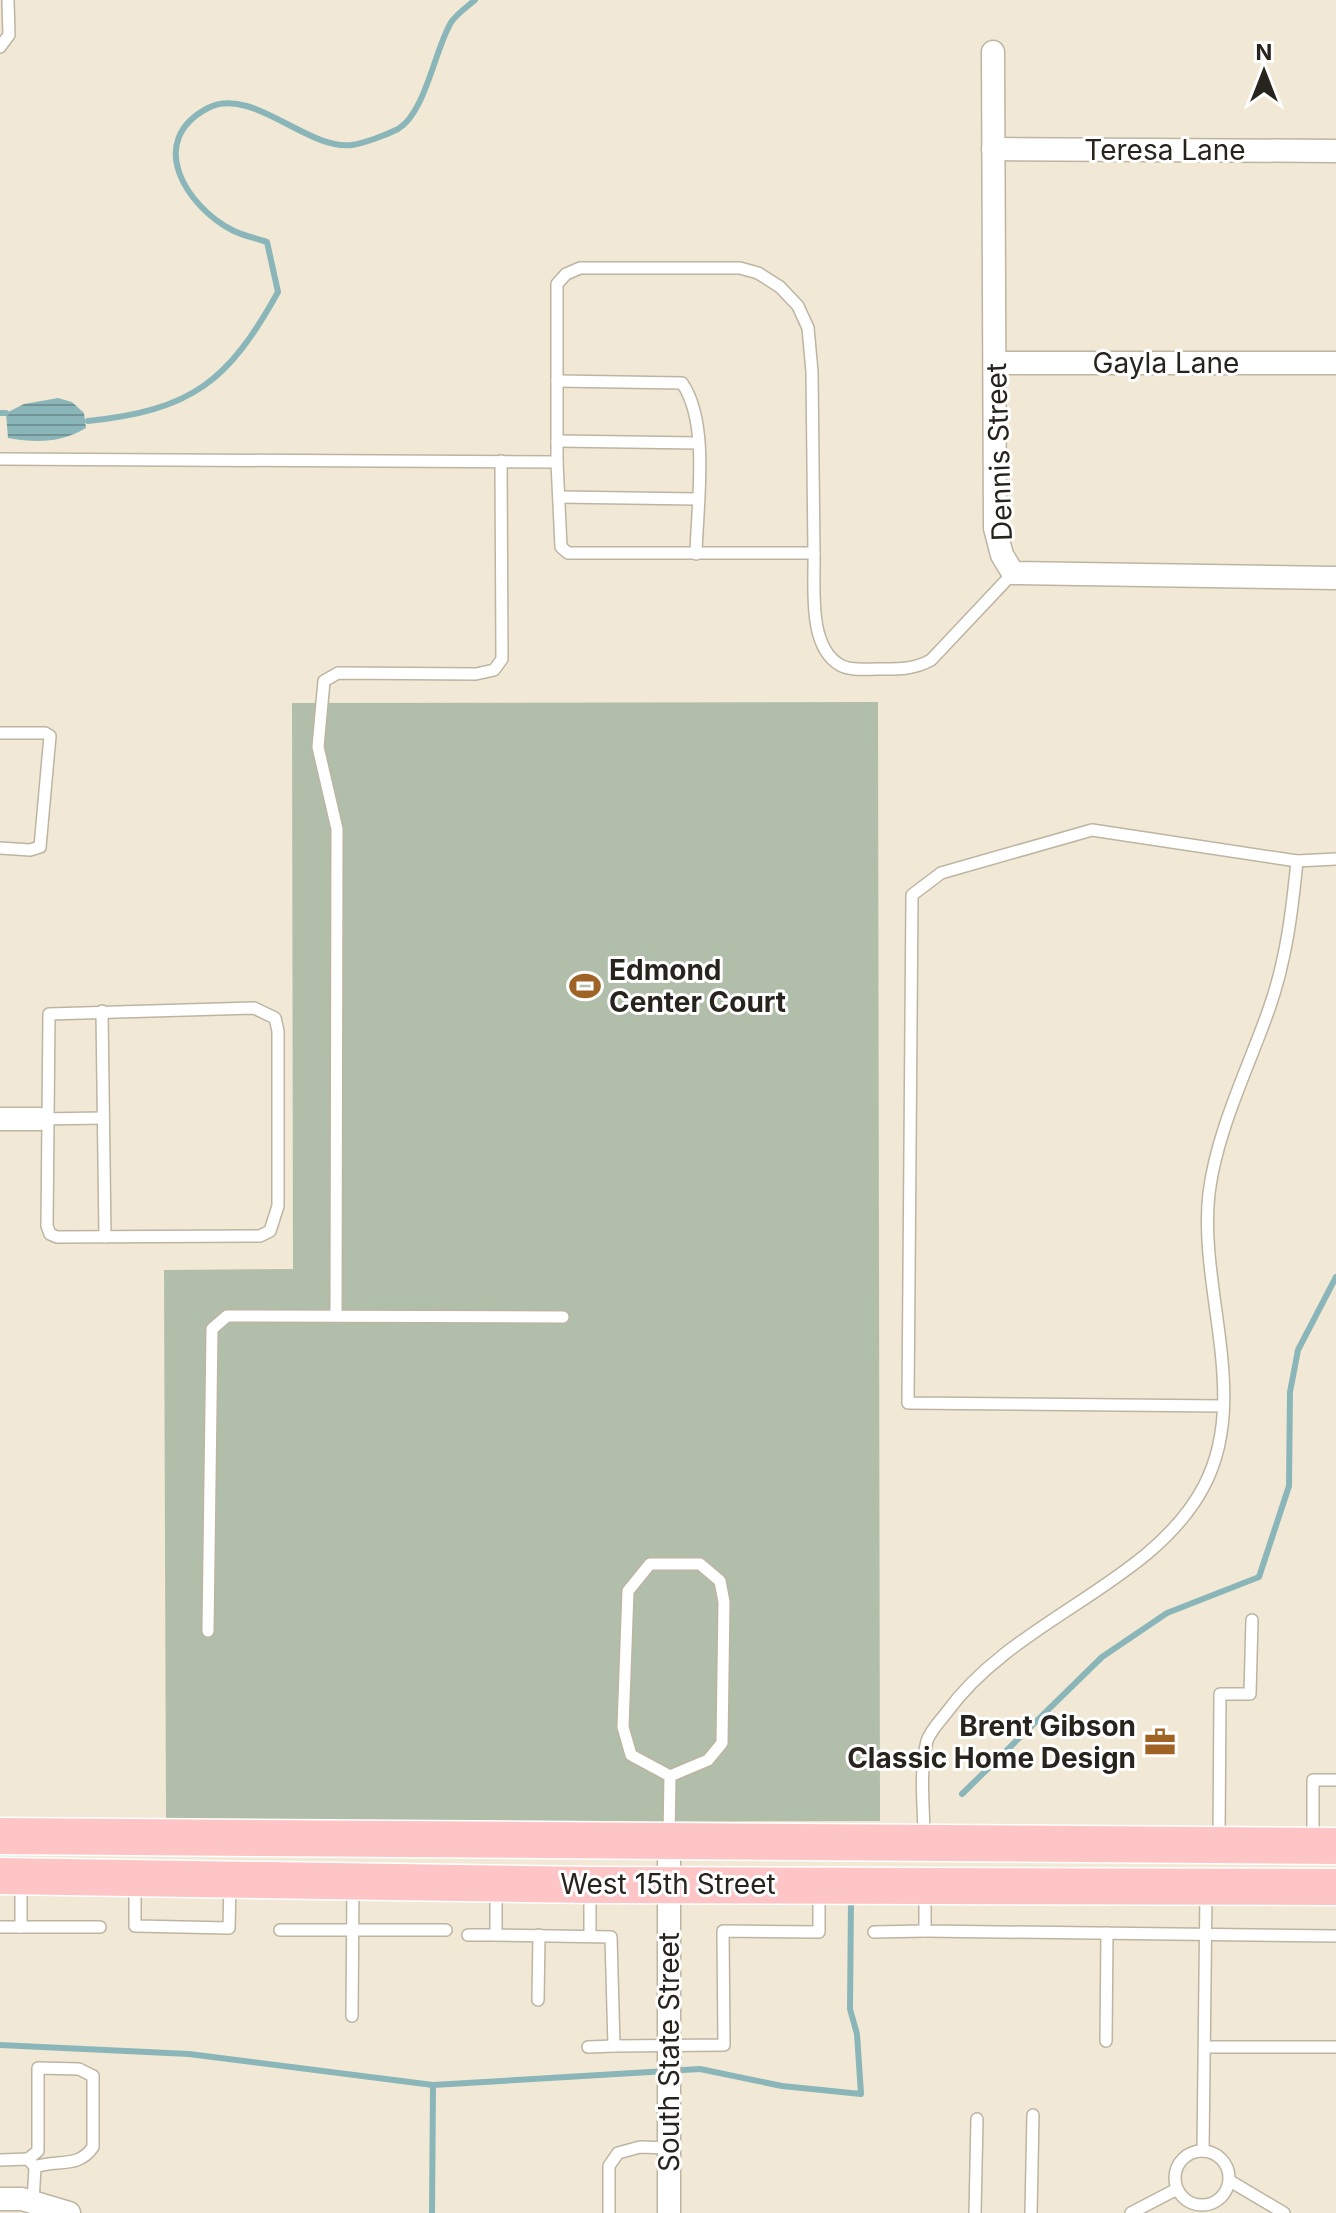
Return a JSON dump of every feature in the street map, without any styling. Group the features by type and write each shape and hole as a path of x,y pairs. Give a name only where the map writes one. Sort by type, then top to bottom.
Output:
{"main road":[{"name":"West 15th Street","path":"0,1836 1324,1846"},
{"name":"West 15th Street","path":"11,1876 590,1885 926,1883 1336,1887"}],"street":[{"name":"Dennis Street","path":"993,52 995,528 1002,555 1013,573 1336,578"},
{"name":"Teresa Lane","path":"993,149 1336,151"},
{"name":"Gayla Lane","path":"995,363 1336,363"},
{"path":"0,1119 44,1119"},
{"name":"South State Street","path":"669,1843 669,2213"},
{"path":"0,2199 33,2202 69,2213"}],"lane":[{"path":"0,47 9,35 8,0"},
{"path":"814,553 568,553 561,547 557,462 557,284 566,274 580,268 740,268 769,280 798,306 808,328 812,372 818,635 828,653 841,666 861,669 916,668 931,660 1013,573"},
{"path":"557,381 682,383 696,409 696,554"},
{"path":"557,441 698,443"},
{"path":"0,459 557,462"},
{"path":"336,1315 337,829 318,747 321,692 324,681 338,673 476,674 494,670 502,659 501,461"},
{"path":"559,497 697,499"},
{"path":"0,733 45,733 50,736 40,847 30,850 0,848"},
{"path":"1222,1406 908,1403 912,895 941,873 1092,830 1297,861 1336,859"},
{"path":"924,1843 923,1775 928,1739 962,1692 1025,1635 1130,1567 1177,1527 1204,1486 1220,1445 1222,1406 1207,1242 1209,1193 1218,1150 1270,1005 1288,940 1297,861"},
{"path":"254,1008 275,1018 278,1031 278,1206 270,1231 260,1236 57,1237 50,1234 47,1226 44,1119 49,1014 102,1011 254,1008"},
{"path":"102,1011 105,1237"},
{"path":"44,1119 103,1118"},
{"path":"208,1631 212,1329 227,1316 563,1317"},
{"path":"650,1564 700,1564 720,1581 724,1602 722,1743 708,1760 670,1776 631,1755 623,1727 628,1591 650,1564"},
{"path":"1219,1845 1220,1694 1250,1694 1252,1620"},
{"path":"669,1843 670,1776"},
{"path":"1324,1846 1313,1780 1336,1780"},
{"path":"11,1876 21,1927"},
{"path":"134,1878 129,1926 229,1928 230,1880"},
{"path":"352,2016 353,1882"},
{"path":"925,1931 926,1883"},
{"path":"496,1884 496,1935"},
{"path":"588,2047 724,2045 723,1931 819,1932 819,1884"},
{"path":"590,1885 590,1936"},
{"path":"1203,2151 1206,1886"},
{"path":"0,1927 100,1927"},
{"path":"280,1930 446,1930"},
{"path":"874,1932 1336,1936"},
{"path":"1106,2041 1107,1933"},
{"path":"468,1935 611,1937 614,2046"},
{"path":"538,2000 539,1935"},
{"path":"1205,2047 1336,2047"},
{"path":"0,2160 32,2163 75,2163 87,2157 93,2147 93,2076 79,2069 38,2068 38,2151 32,2163 33,2202"},
{"path":"1031,2213 1033,2115"},
{"path":"975,2213 977,2119"},
{"path":"609,2213 609,2166 618,2153 640,2147 669,2148"},
{"path":"1230,2181 1224,2195 1214,2203 1200,2205 1186,2200 1177,2189 1177,2168 1192,2153 1203,2151 1223,2160 1230,2181 1284,2213"},
{"path":"1131,2213 1177,2189"}],"green space":[{"name":"Edmond Center Court","path":"878,702 880,1821 166,1823 164,1270 293,1269 292,703"}],"water":[{"path":"58,398 72,402 84,413 86,428 67,437 48,440 8,438 6,413 24,404"}],"waterway":[{"path":"88,421 155,409 203,386 242,349 278,292 267,242 236,232 215,219 188,190 179,172 176,155 179,138 189,122 208,108 225,103 261,111 317,139 335,144 352,145 388,134 408,121 416,109 446,32 454,18 475,0"},
{"path":"0,413 6,413"},
{"path":"962,1794 1102,1657 1167,1613 1259,1577 1289,1486 1290,1392 1298,1350 1336,1277"},
{"path":"0,2045 189,2054 433,2085 700,2069 782,2086 861,2094 857,2034 850,2009 851,1901"},
{"path":"432,2213 433,2085"}],"place":[{"name":"Edmond Center Court","path":"585,986"},
{"name":"Brent Gibson Classic Home Design","path":"1160,1742"}]}
